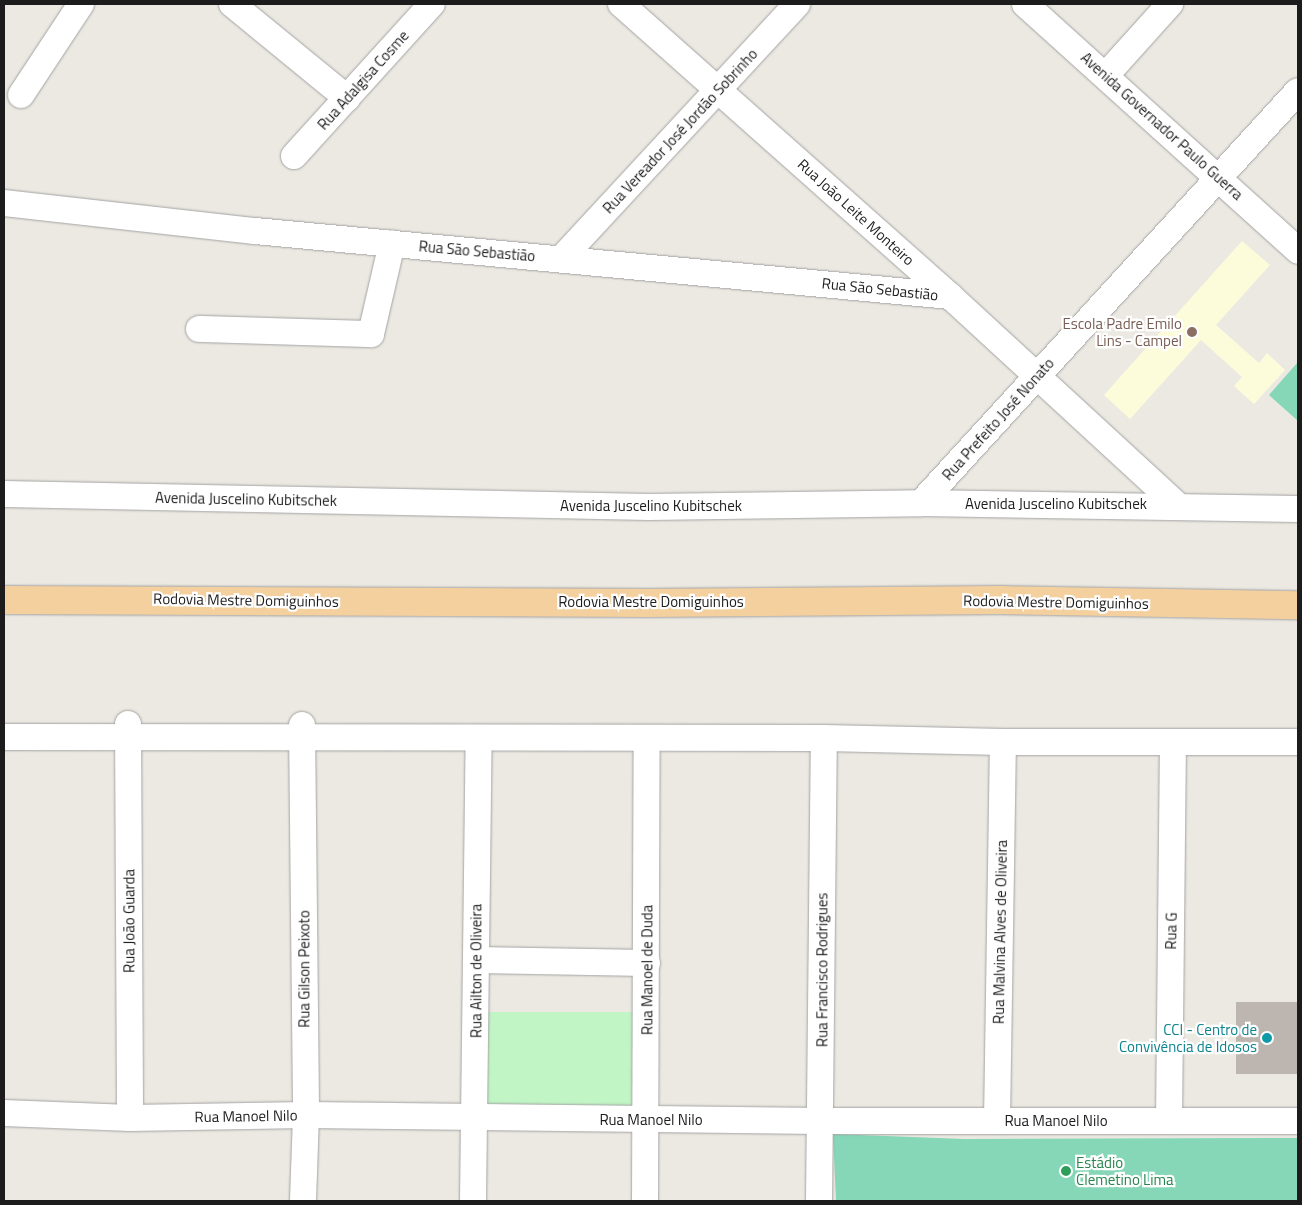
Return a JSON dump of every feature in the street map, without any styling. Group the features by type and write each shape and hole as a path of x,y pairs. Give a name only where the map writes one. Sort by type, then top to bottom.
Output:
{"main road":[{"name":"Rodovia Mestre Domiguinhos","path":"4,600 648,604 1000,600 1298,606"}],"street":[{"path":"21,95 81,4"},
{"path":"232,4 347,98"},
{"name":"Rua Adalgisa Cosme","path":"294,156 432,4"},
{"name":"Rua João Leite Monteiro","path":"621,4 950,296 1177,505"},
{"name":"Rua Vereador José Jordão Sobrinho","path":"562,258 798,4"},
{"name":"Avenida Governador Paulo Guerra","path":"1025,4 1219,176 1298,251"},
{"path":"1106,75 1170,4"},
{"name":"Rua Prefeito José Nonato","path":"921,503 1298,91"},
{"name":"Rua São Sebastião","path":"4,203 392,243 950,296"},
{"path":"199,329 371,334 392,243"},
{"name":"Avenida Juscelino Kubitschek","path":"4,494 649,507 921,503 1177,505 1298,509"},
{"path":"1270,605 1298,617"},
{"path":"4,737 128,729 302,731 479,740 824,738 1003,742 1298,742"},
{"name":"Rua João Guarda","path":"128,729 130,1118"},
{"name":"Rua Gilson Peixoto","path":"302,731 306,1116 303,1201"},
{"name":"Rua Francisco Rodrigues","path":"819,1201 824,738"},
{"name":"Rua Manoel de Duda","path":"645,1201 648,963 647,739"},
{"name":"Rua Ailton de Oliveira","path":"473,1201 479,740"},
{"name":"Rua Malvina Alves de Oliveira","path":"996,1121 1003,742"},
{"name":"Rua G","path":"1168,1121 1173,742"},
{"path":"476,960 648,963"},
{"name":"Rua Manoel Nilo","path":"4,1113 130,1118 306,1116 821,1121 1298,1121"}],"shaded area":[{"name":"Escola Padre Emilo Lins - Campel","path":"1242,241 1270,265 1216,325 1259,363 1267,353 1285,370 1254,404 1234,386 1242,377 1201,340 1130,419 1104,395"}],"green space":[{"path":"1298,362 1298,421 1269,395"},
{"path":"485,1012 633,1012 633,1109 485,1109"},
{"name":"Estádio Clemetino Lima","path":"833,1134 964,1139 1298,1138 1298,1201 836,1201"}],"building":[{"name":"CCI - Centro de Convivência de Idosos","path":"1236,1002 1298,1002 1298,1074 1236,1074"}],"place":[{"name":"Escola Padre Emilo Lins - Campel","path":"1192,332"},
{"name":"CCI - Centro de Convivência de Idosos","path":"1267,1038"},
{"name":"Estádio Clemetino Lima","path":"1066,1171"}]}
